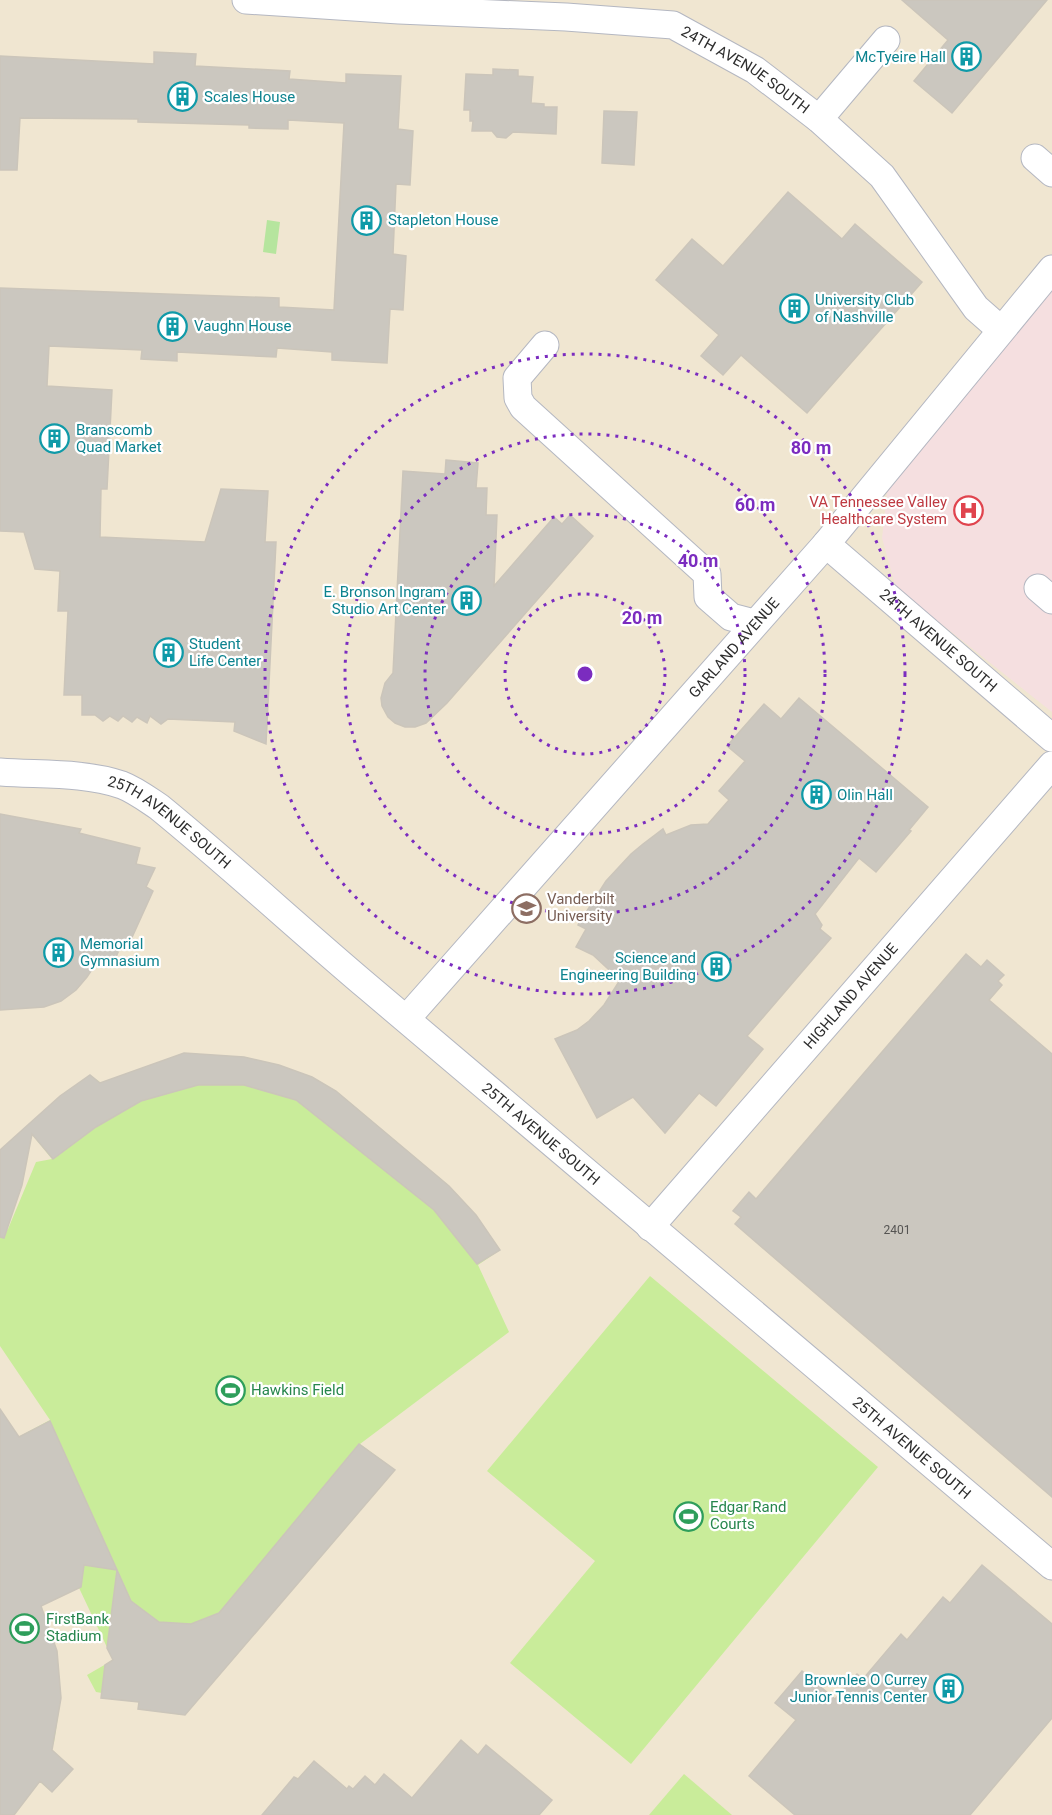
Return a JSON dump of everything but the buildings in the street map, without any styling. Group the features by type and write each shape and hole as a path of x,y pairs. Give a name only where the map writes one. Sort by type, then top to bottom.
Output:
{"street":[{"name":"24TH AVENUE SOUTH","path":"246,0 399,5 673,25 754,70 819,119 882,176 976,308 1001,330"},
{"path":"819,119 885,40"},
{"name":"GARLAND AVENUE","path":"406,1018 826,544 1052,269"},
{"path":"545,345 518,378 518,398 523,407 707,574 708,597 731,617 754,623"},
{"name":"24TH AVENUE SOUTH","path":"826,544 1052,738"},
{"name":"HIGHLAND AVENUE","path":"650,1227 1052,765"},
{"name":"25TH AVENUE SOUTH","path":"0,772 79,777 124,786 146,798 174,819 650,1227 1052,1566"}],"shaded area":[{"name":"Vanderbilt University","path":"0,0 1052,0 1052,1815 0,1815"},
{"name":"VA Tennessee Valley Healthcare System","path":"1052,285 1052,712 896,588 882,538 888,485"}],"green space":[{"path":"267,220 280,222 276,254 263,252"},
{"name":"Hawkins Field","path":"184,1053 244,1057 279,1065 312,1077 336,1091 449,1186 476,1215 500,1250 478,1265 509,1332 360,1444 395,1470 190,1709 185,1707 183,1715 138,1709 139,1702 101,1698 102,1693 96,1692 87,1675 113,1660 72,1573 78,1588 41,1606 57,1651 61,1698 54,1742 42,1773 59,1756 73,1769 52,1792 39,1781 14,1815 0,1815 0,1453 13,1440 50,1420 0,1346 0,1235 8,1229 36,1162 52,1159 26,1127 90,1075 101,1083"},
{"name":"Edgar Rand Courts","path":"650,1276 878,1467 631,1764 510,1663 595,1561 487,1471"},
{"path":"684,1774 732,1815 649,1815"}],"place":[{"name":"McTyeire Hall","path":"967,57"},
{"name":"Scales House","path":"183,97"},
{"name":"Stapleton House","path":"367,220"},
{"name":"University Club of Nashville","path":"794,309"},
{"name":"Vaughn House","path":"173,326"},
{"name":"Branscomb Quad Market","path":"55,439"},
{"name":"VA Tennessee Valley Healthcare System","path":"968,511"},
{"name":"E. Bronson Ingram Studio Art Center","path":"467,601"},
{"name":"Student Life Center","path":"168,653"},
{"name":"Olin Hall","path":"816,795"},
{"name":"Vanderbilt University","path":"526,908"},
{"name":"Memorial Gymnasium","path":"59,953"},
{"name":"Science and Engineering Building","path":"717,967"},
{"name":"Hawkins Field","path":"230,1390"},
{"name":"Edgar Rand Courts","path":"689,1516"},
{"name":"FirstBank Stadium","path":"25,1628"},
{"name":"Brownlee O Currey Junior Tennis Center","path":"948,1689"}]}
